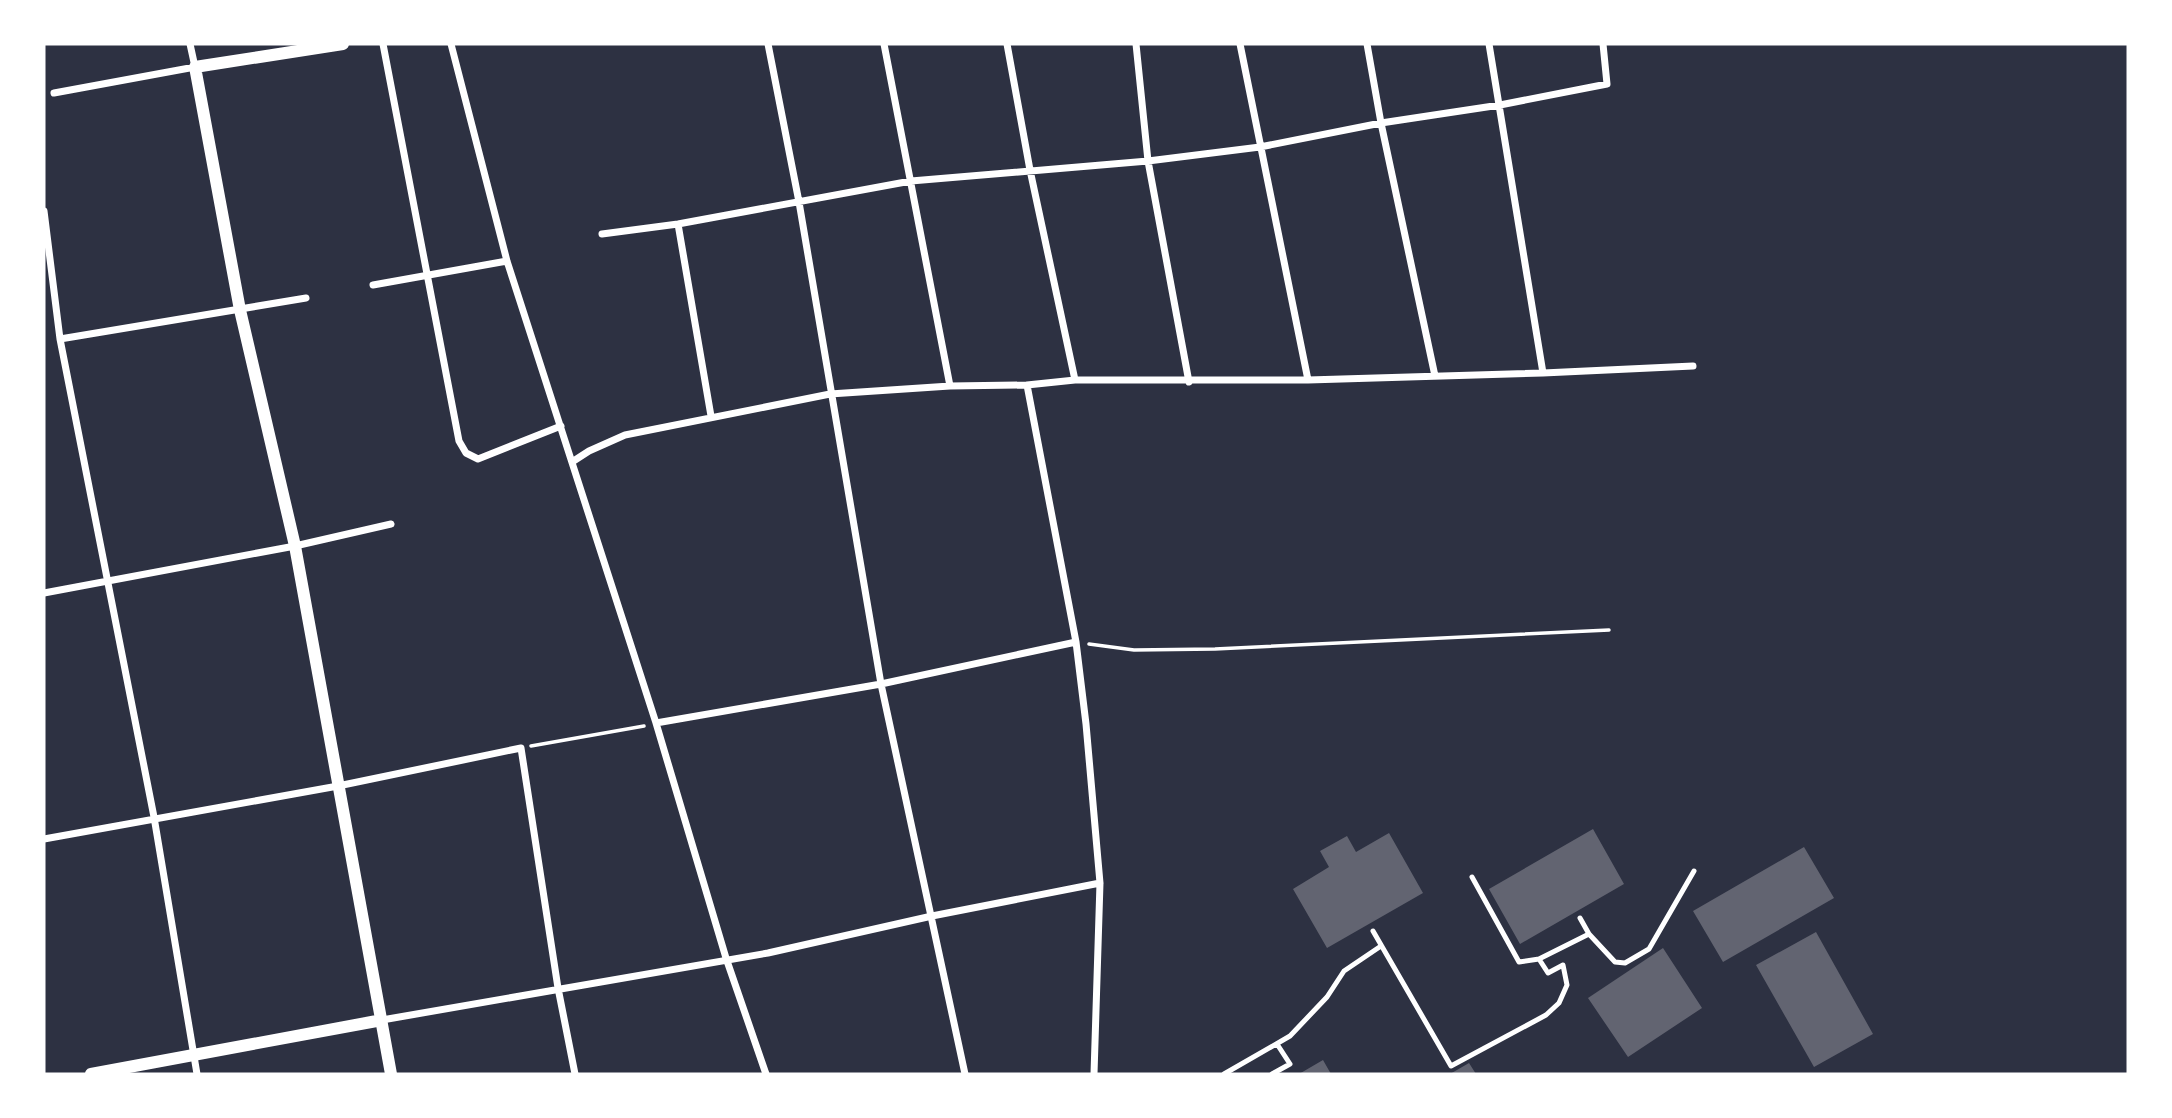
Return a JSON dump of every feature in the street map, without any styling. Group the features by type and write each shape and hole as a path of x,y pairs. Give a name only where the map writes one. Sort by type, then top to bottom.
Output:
{"street":[{"path":"190,44 240,310 295,546 391,1074"},
{"path":"54,93 343,44"},
{"path":"383,44 459,441 466,453 478,459 561,426"},
{"path":"451,44 507,261 656,723 726,958 766,1074"},
{"path":"768,44 799,202 881,684 965,1074"},
{"path":"884,44 950,386"},
{"path":"1007,44 1030,170 1075,380"},
{"path":"1136,44 1149,161 1189,382"},
{"path":"1240,44 1308,380"},
{"path":"1367,44 1381,123 1435,376"},
{"path":"1489,44 1543,373"},
{"path":"602,234 678,224 911,181 1149,161 1260,148 1381,123 1500,105 1607,83 1604,44"},
{"path":"44,211 60,339 154,817 197,1074"},
{"path":"678,224 711,416"},
{"path":"373,285 507,261"},
{"path":"60,339 306,298"},
{"path":"572,462 625,435 830,394 950,386 1027,385 1075,380 1308,380 1693,366"},
{"path":"1027,385 1076,642 1100,883 1094,1074"},
{"path":"44,593 295,546 391,524"},
{"path":"656,723 881,684 1076,642"},
{"path":"44,839 154,817 338,786 521,748 558,988 575,1074"},
{"path":"91,1074 558,988 768,953 932,916 1100,883"}],"lane":[{"path":"1580,918 1588,934 1615,962 1625,963 1649,949 1694,871"},
{"path":"1472,877 1520,962 1539,959 1588,934"},
{"path":"1373,931 1451,1066 1546,1015 1559,1003 1567,985 1563,965 1554,951"},
{"path":"1224,1074 1290,1036 1327,997 1344,971 1381,946"},
{"path":"1539,959 1548,973 1563,965"},
{"path":"1272,1074 1290,1064 1277,1044"}],"path":[{"path":"1076,642 1134,650 1202,649 1609,630"},
{"path":"521,748 656,723"}],"building":[{"path":"1593,829 1624,884 1520,944 1489,889"},
{"path":"1389,833 1423,893 1327,948 1293,889 1329,867 1320,851 1347,836 1356,852"},
{"path":"1804,847 1834,898 1723,962 1693,911"},
{"path":"1816,932 1873,1034 1814,1067 1756,965"},
{"path":"1663,948 1702,1008 1628,1057 1588,998"},
{"path":"1323,1060 1331,1074 1299,1074"},
{"path":"1469,1063 1476,1074 1450,1074"}]}
